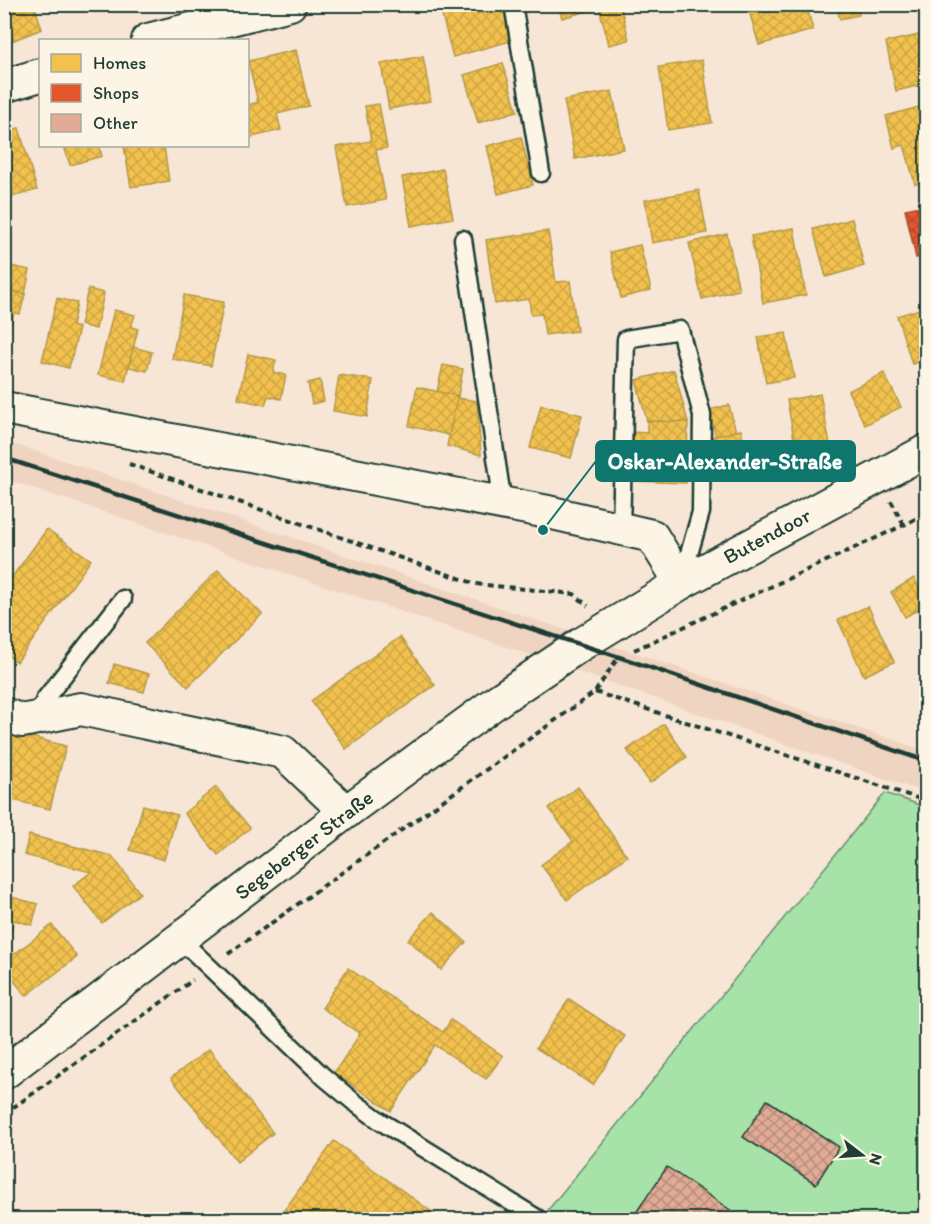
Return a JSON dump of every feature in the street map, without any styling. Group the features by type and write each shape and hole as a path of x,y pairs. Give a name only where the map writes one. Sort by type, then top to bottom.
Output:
{"street":[{"path":"152,39 290,4"},
{"path":"4,86 39,75"},
{"path":"4,408 503,504 652,536 681,583"},
{"name":"Butendoor","path":"611,626 681,583 927,451"},
{"name":"Segeberger Straße","path":"4,1073 346,812 500,699 611,626"},
{"path":"4,714 22,721 81,709 283,752 346,812"}],"lane":[{"path":"513,4 541,173"},
{"path":"463,239 503,504"},
{"path":"621,529 626,339 680,330 702,415 701,512 681,583"},
{"path":"37,718 45,699 123,599"},
{"path":"180,939 324,1077 354,1102 380,1121 540,1220"}],"path":[{"path":"118,461 476,584 574,594 611,626"},
{"path":"628,652 927,513"},
{"path":"921,516 927,526"},
{"path":"4,1114 595,692 619,657"},
{"path":"595,692 927,801"}],"shaded area":[{"path":"5,441 926,751 926,793 510,648 5,479"}],"green space":[{"path":"885,793 926,807 926,1219 540,1220"}],"building: Homes":[{"path":"4,4 34,4 42,29 9,42 4,29"},
{"path":"439,4 505,4 514,40 453,57"},
{"path":"558,4 620,4 629,40 609,45 599,8 562,18"},
{"path":"747,4 806,4 813,30 759,45"},
{"path":"824,4 856,4 859,15 840,19 836,6 825,9"},
{"path":"924,34 926,84 896,91 886,42"},
{"path":"296,50 309,106 277,114 281,130 249,138 249,105 258,102 249,61"},
{"path":"423,56 431,101 389,109 381,64"},
{"path":"702,60 712,123 668,130 659,67"},
{"path":"503,63 517,111 478,123 464,75"},
{"path":"612,91 624,149 575,159 564,100"},
{"path":"379,104 387,148 376,150 386,200 347,207 336,147 371,141 365,106"},
{"path":"926,105 926,181 915,184 904,145 894,148 886,116"},
{"path":"19,128 37,190 4,199 4,132"},
{"path":"521,137 533,185 498,194 487,146"},
{"path":"64,147 99,147 102,156 70,165"},
{"path":"124,147 164,147 169,181 131,187"},
{"path":"443,169 453,218 411,226 402,177"},
{"path":"699,190 707,233 652,243 645,200"},
{"path":"852,219 864,266 826,277 813,229"},
{"path":"794,228 806,295 763,303 751,236"},
{"path":"548,231 556,282 570,281 577,331 545,335 542,314 531,315 529,299 495,304 486,240"},
{"path":"727,234 739,290 702,299 689,243"},
{"path":"640,245 651,290 621,298 610,252"},
{"path":"6,265 30,270 25,294 4,289"},
{"path":"4,289 25,294 20,314 4,311"},
{"path":"88,289 104,293 96,329 80,325"},
{"path":"184,295 224,302 211,366 172,359"},
{"path":"57,298 77,303 72,326 79,328 69,368 42,361"},
{"path":"926,307 926,360 912,364 897,316"},
{"path":"114,310 135,315 131,327 138,329 125,381 98,375"},
{"path":"4,311 14,313 4,354"},
{"path":"786,333 794,378 766,383 758,337"},
{"path":"133,347 152,352 147,371 129,367"},
{"path":"248,354 276,360 273,372 286,375 281,399 268,396 265,405 238,399"},
{"path":"443,365 463,369 458,396 437,392"},
{"path":"674,370 688,422 647,421 636,380"},
{"path":"884,373 901,407 865,425 848,391"},
{"path":"339,375 373,380 367,417 333,411"},
{"path":"320,380 324,401 312,404 308,383"},
{"path":"417,387 458,396 449,435 409,426"},
{"path":"820,394 830,444 796,450 787,400"},
{"path":"457,398 477,401 481,455 447,446"},
{"path":"541,405 582,415 571,458 530,448"},
{"path":"729,405 736,432 716,437 709,410"},
{"path":"647,421 688,422 686,483 630,481 632,432 647,433"},
{"path":"741,430 750,470 717,478 707,438"},
{"path":"47,529 91,560 17,662 4,653 4,588"},
{"path":"218,570 262,614 188,687 145,643"},
{"path":"914,578 926,605 905,617 891,592"},
{"path":"868,606 894,662 864,676 838,620"},
{"path":"400,637 435,685 346,749 311,701"},
{"path":"114,664 149,674 144,692 109,683"},
{"path":"664,724 687,757 650,783 627,750"},
{"path":"4,730 66,746 50,809 4,798"},
{"path":"216,787 250,828 218,855 184,813"},
{"path":"578,787 627,856 567,900 541,865 573,841 549,808"},
{"path":"143,805 177,815 164,860 130,850"},
{"path":"29,835 112,856 140,893 102,923 73,886 91,872 24,855"},
{"path":"4,895 38,904 32,925 14,920 6,950"},
{"path":"433,912 466,942 441,970 408,940"},
{"path":"52,925 77,957 26,996 4,968 4,962"},
{"path":"348,968 443,1032 451,1020 503,1056 486,1079 435,1045 391,1111 334,1073 360,1034 322,1008"},
{"path":"569,999 625,1036 593,1085 536,1048"},
{"path":"209,1049 273,1133 237,1162 171,1078"},
{"path":"334,1141 443,1220 294,1220 283,1212"}],"building: Shops":[{"path":"926,205 926,256 916,258 905,209"}],"building: Other":[{"path":"767,1100 839,1147 816,1184 743,1137"},
{"path":"667,1167 745,1220 631,1220"}],"railway":[{"path":"4,458 619,657 926,761"}],"place":[{"name":"Oskar-Alexander-Straße","path":"543,530"}]}
